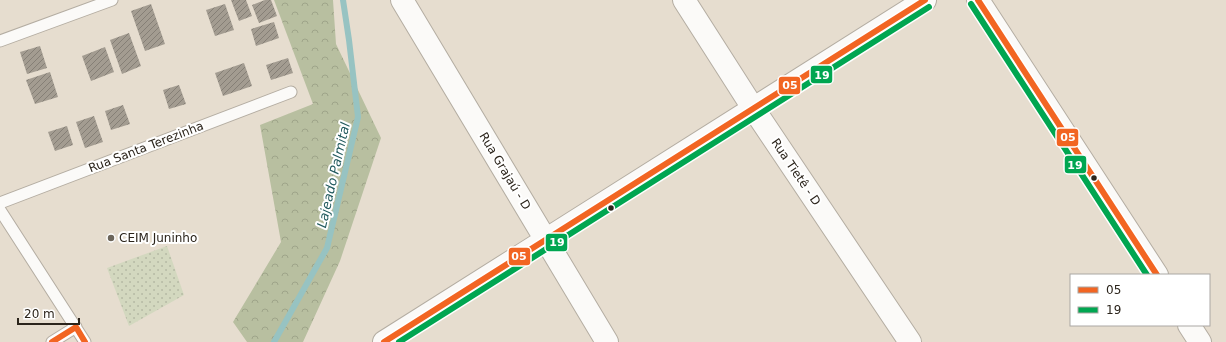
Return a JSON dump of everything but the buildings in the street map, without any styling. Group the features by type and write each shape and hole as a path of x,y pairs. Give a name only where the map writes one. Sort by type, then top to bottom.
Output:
{"street":[{"name":"Rua Grajaú - D","path":"402,0 607,342"},
{"name":"Rua Tietê - D","path":"684,0 753,108 910,342"},
{"path":"384,342 925,0"},
{"path":"978,0 1155,274"},
{"path":"1190,326 1200,342"}],"lane":[{"path":"0,41 112,0"},
{"name":"Rua Santa Terezinha","path":"0,203 291,92"},
{"path":"0,210 85,342"},
{"path":"52,342 76,327"}],"green space":[{"path":"274,0 333,0 336,44 381,138 340,261 303,342 247,342 233,322 281,242 260,125 313,104"},
{"path":"167,246 184,295 129,326 107,268"}],"waterway":[{"name":"Lajeado Palmital","path":"274,342 327,248 358,117 343,0"}],"transit line":[{"name":"05","path":"384,342 925,0"},
{"name":"05","path":"978,0 1156,274"},
{"name":"19","path":"971,4 1146,274"},
{"name":"19","path":"399,342 929,7"},
{"name":"05","path":"52,342 76,327 85,342"}],"place":[{"name":"CEIM Juninho","path":"111,238"}]}
